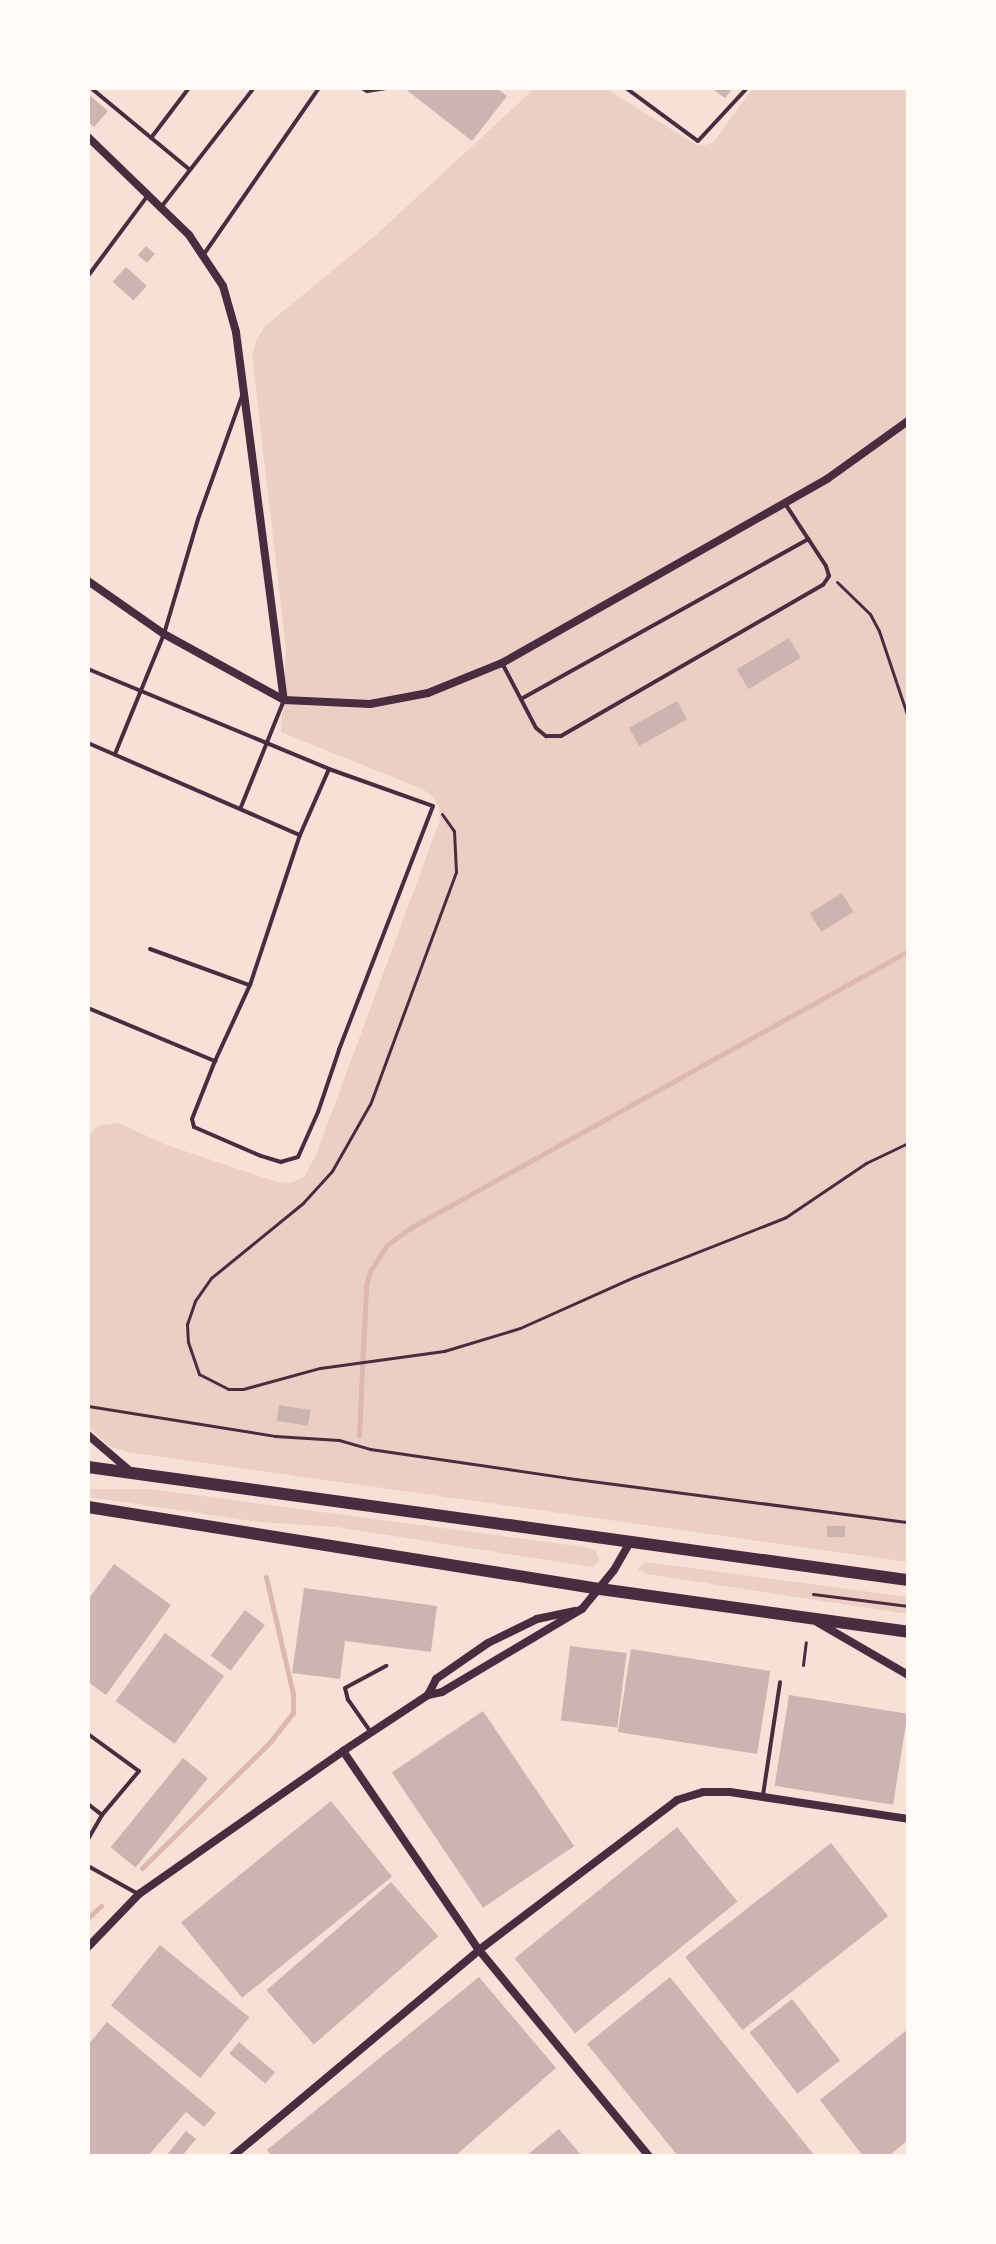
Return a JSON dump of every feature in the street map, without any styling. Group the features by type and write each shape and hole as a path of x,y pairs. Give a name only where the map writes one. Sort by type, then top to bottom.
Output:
{"main road":[{"path":"88,1467 908,1580"},
{"path":"88,1507 600,1589 908,1632"},
{"path":"88,1514 147,1516"}],"street":[{"path":"88,137 162,206 204,254 223,286 236,332 284,700"},
{"path":"88,581 164,634 284,700 370,704 428,693 502,663 785,503 827,479 908,421"},
{"path":"88,1435 130,1471"},
{"path":"88,1947 139,1894 343,1751 428,1695 442,1692 582,1609 600,1589 630,1542"},
{"path":"428,1695 436,1679 488,1643 537,1619 582,1609"},
{"path":"810,1617 908,1675"},
{"path":"343,1751 479,1950 649,2156"},
{"path":"233,2156 479,1950 677,1800 703,1792 908,1819"}],"lane":[{"path":"91,88 189,169"},
{"path":"151,138 189,88"},
{"path":"162,206 254,88"},
{"path":"204,254 319,88"},
{"path":"362,88 367,91 385,88"},
{"path":"626,88 698,141 747,88"},
{"path":"88,276 149,194"},
{"path":"115,754 164,634 198,519 243,393"},
{"path":"502,663 536,728 546,736 561,736 823,585 829,576 785,503"},
{"path":"521,699 809,539"},
{"path":"88,669 329,769 433,806 318,1112 298,1157 281,1162 194,1127 192,1119 250,985 300,835 329,769"},
{"path":"241,807 284,700"},
{"path":"88,743 300,835"},
{"path":"150,949 250,985"},
{"path":"88,1008 215,1061"},
{"path":"372,1733 348,1700 345,1688 386,1666"},
{"path":"763,1798 780,1682"},
{"path":"88,1734 139,1771 102,1815 88,1839"},
{"path":"88,1804 102,1815"},
{"path":"88,1866 139,1894"}],"path":[{"path":"829,576 870,614 888,651 908,717"},
{"path":"433,806 446,817 454,831 456,872 370,1104 332,1171 287,1218 211,1278 195,1301 187,1324 192,1361 199,1374 228,1389 261,1386 320,1368 353,1363 372,1364 444,1351 520,1328 686,1255 786,1217 866,1163 908,1143"},
{"path":"88,1406 275,1436 339,1440 370,1449 568,1478 908,1522"},
{"path":"813,1594 908,1606"},
{"path":"803,1665 806,1642"}],"shaded area":[{"path":"535,88 605,88 695,144 705,145 713,143 753,88 908,88 908,1562 127,1452 109,1446 88,1427 90,1134 98,1126 119,1123 164,1144 277,1182 291,1183 304,1177 316,1155 440,820 439,806 430,794 420,788 281,732 286,649 252,355 257,339 265,326 376,235"},
{"path":"88,1489 150,1489 584,1547 596,1551 599,1561 593,1567 336,1527 259,1522 88,1497"},
{"path":"645,1562 908,1597 908,1614 646,1574 638,1569"}],"building":[{"path":"404,88 496,88 507,96 472,141"},
{"path":"711,88 733,88 725,98"},
{"path":"88,94 108,111 94,127 88,122"},
{"path":"146,246 155,254 147,263 138,255"},
{"path":"126,267 147,286 133,301 113,282"},
{"path":"789,638 801,658 749,689 737,669"},
{"path":"677,701 687,719 639,746 629,728"},
{"path":"842,893 854,912 821,932 810,913"},
{"path":"279,1405 311,1410 308,1426 276,1421"},
{"path":"827,1526 845,1526 845,1537 827,1537"},
{"path":"114,1564 171,1605 106,1695 88,1682 88,1600"},
{"path":"304,1588 437,1606 431,1652 345,1641 340,1679 292,1673"},
{"path":"245,1610 265,1625 231,1671 211,1656"},
{"path":"165,1633 224,1676 175,1744 116,1701"},
{"path":"570,1646 627,1653 617,1727 561,1720"},
{"path":"631,1649 770,1671 757,1754 618,1732"},
{"path":"789,1695 908,1714 893,1805 775,1786"},
{"path":"483,1711 574,1846 483,1908 392,1773"},
{"path":"183,1758 208,1778 135,1868 111,1847"},
{"path":"331,1801 392,1876 242,1998 181,1922"},
{"path":"677,1827 737,1902 575,2033 515,1959"},
{"path":"831,1843 888,1916 742,2030 685,1957"},
{"path":"391,1882 438,1936 314,2045 266,1990"},
{"path":"160,1945 249,2017 200,2078 111,2006"},
{"path":"479,1977 556,2068 455,2156 272,2156 267,2150"},
{"path":"670,1977 815,2156 678,2156 587,2044"},
{"path":"792,1999 840,2060 797,2094 749,2032"},
{"path":"107,2022 216,2113 204,2127 186,2112 148,2156 88,2156 88,2045"},
{"path":"908,2029 908,2140 889,2156 863,2156 820,2100"},
{"path":"239,2042 275,2072 265,2084 229,2053"},
{"path":"559,2129 582,2156 526,2156"},
{"path":"186,2131 196,2139 182,2156 166,2156"}],"waterway":[{"path":"359,1435 366,1286 370,1271 387,1245 412,1227 908,951"},
{"path":"142,1868 270,1742 293,1713 293,1694 266,1577"},
{"path":"88,1918 101,1906"}]}
